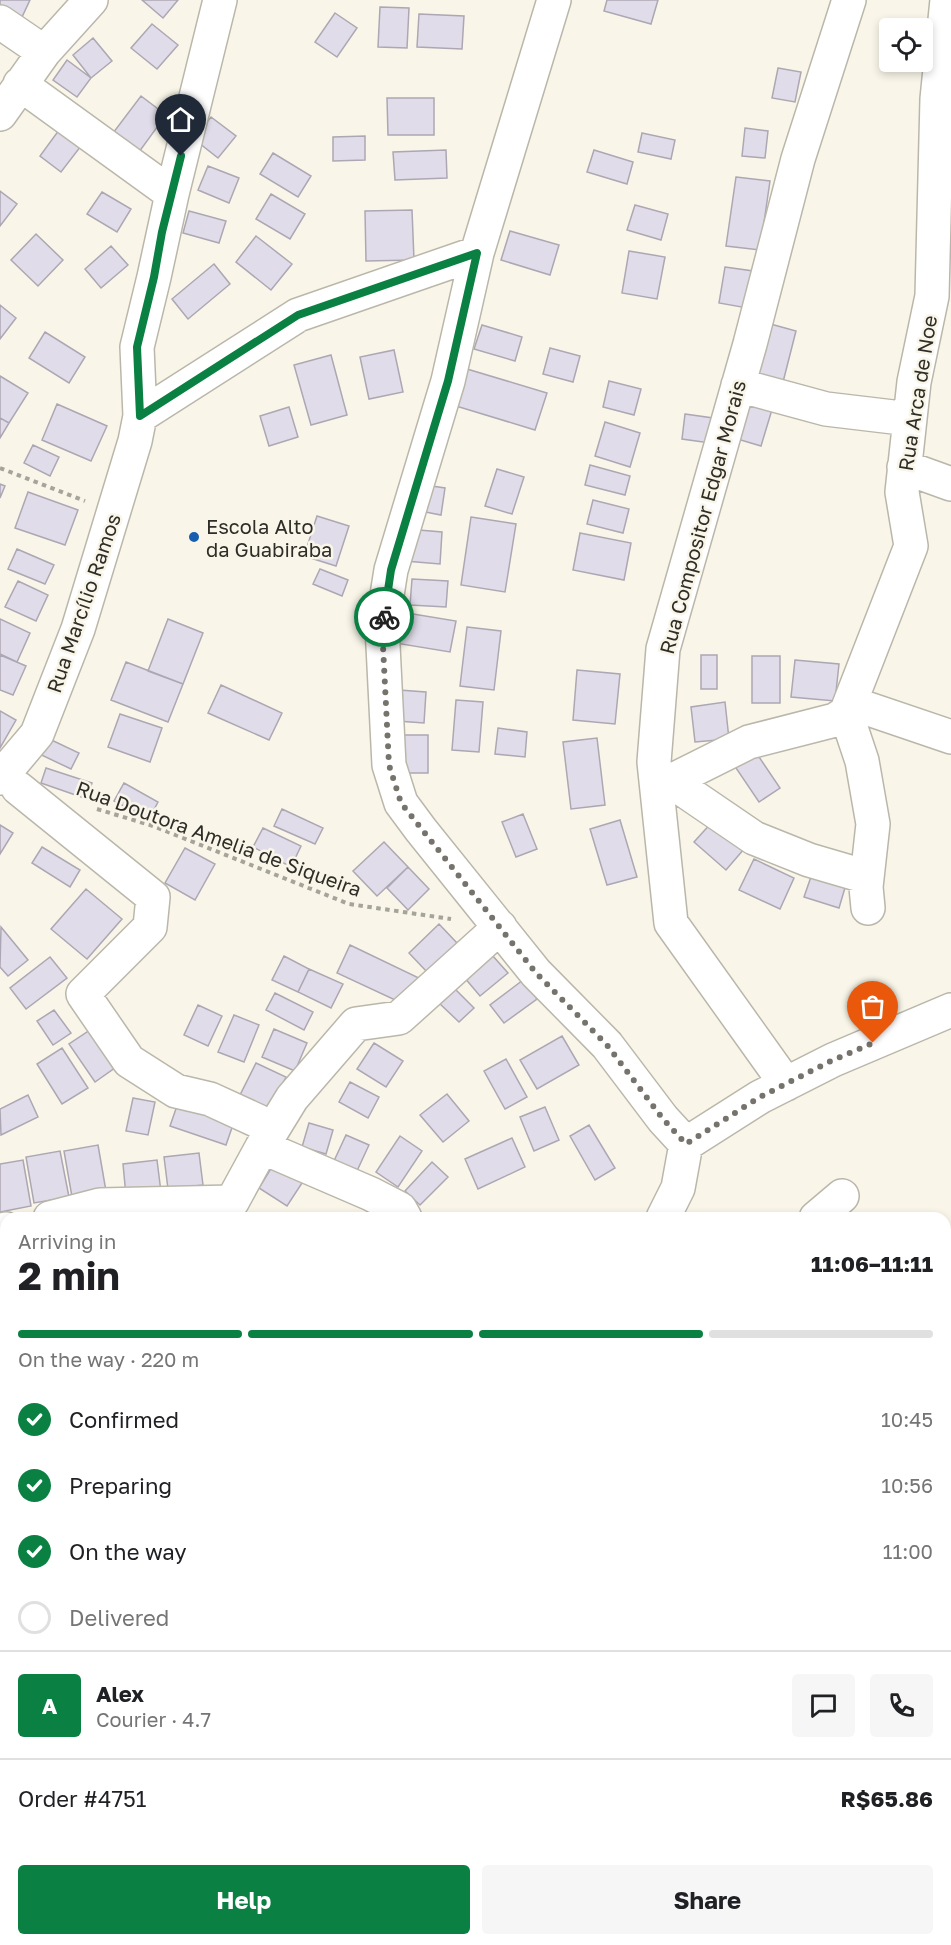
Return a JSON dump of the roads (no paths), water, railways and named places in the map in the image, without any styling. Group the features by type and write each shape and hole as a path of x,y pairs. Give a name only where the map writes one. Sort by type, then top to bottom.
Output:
{"street":[{"path":"0,114 44,52 91,0"},
{"name":"Rua Marcílio Ramos","path":"9,783 37,734 78,629 135,441 140,416 137,347 171,194 220,0"},
{"path":"554,0 477,253 448,381 391,570 382,626 389,765 401,803 536,973 607,1045 663,1119 686,1144"},
{"name":"Rua Compositor Edgar Morais","path":"786,1084 671,923 663,784 654,762 663,649 738,385 798,159 849,0"},
{"name":"Rua Arca de Noe","path":"849,708 911,546 903,479 914,382 932,296 943,195 937,99 947,0"},
{"path":"0,22 44,52"},
{"path":"20,84 171,194"},
{"path":"140,416 298,315 477,253"},
{"path":"738,385 826,409 910,419"},
{"path":"903,479 951,484"},
{"path":"663,784 749,742 835,720 849,708"},
{"path":"663,784 754,838 809,860 868,893 873,824 862,761 849,708"},
{"path":"849,708 951,737"},
{"path":"9,783 153,897 150,927 83,994 129,1061 176,1091 210,1099 268,1138 400,1209 402,1212"},
{"path":"73,1212 100,1205 232,1202 292,1098 356,1024 399,1018 500,927"},
{"path":"671,1212 678,1188 686,1144 760,1097 833,1060 951,1010"},
{"path":"823,1212 842,1196"}],"place":[{"name":"Escola Alto da Guabiraba","path":"194,537"}]}
